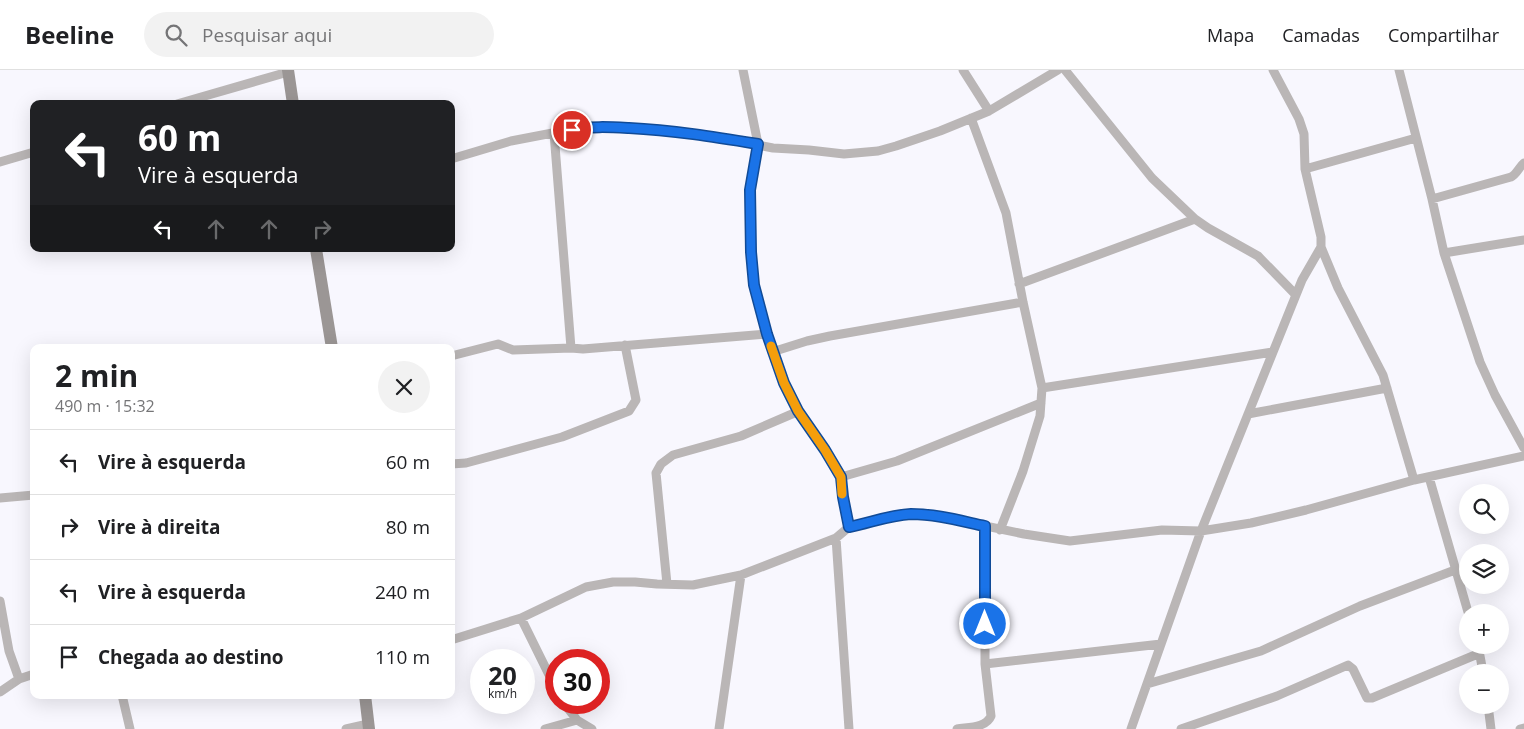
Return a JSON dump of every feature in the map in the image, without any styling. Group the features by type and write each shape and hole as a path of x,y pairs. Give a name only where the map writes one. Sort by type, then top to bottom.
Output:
{"street":[{"path":"744,70 758,144 750,190 751,252 754,285 772,352 784,383 798,411 841,477 849,527"},
{"path":"963,70 989,111"},
{"path":"455,159 511,141 589,126 704,135 773,148 844,154 878,151 931,134 989,111 1058,70"},
{"path":"1065,70 1152,178 1195,219 1258,256 1296,295"},
{"path":"1273,70 1299,119 1304,134 1305,169 1321,236 1321,247 1338,288 1383,376 1414,480"},
{"path":"1399,70 1444,253 1480,362 1495,395 1524,448"},
{"path":"190,100 288,71 292,100"},
{"path":"971,118 1006,213 1019,284 1042,388 1040,416 1023,471 1000,530"},
{"path":"554,133 572,348"},
{"path":"1305,169 1416,138"},
{"path":"0,162 30,153"},
{"path":"1432,198 1511,177 1515,175 1524,163"},
{"path":"1019,284 1195,219"},
{"path":"1444,253 1524,240"},
{"path":"1131,729 1201,531 1302,280 1321,247"},
{"path":"316,252 331,344"},
{"path":"772,352 830,336 1023,302"},
{"path":"455,355 498,344 513,350 572,348 625,346 767,334"},
{"path":"455,464 466,463 562,437 629,411 636,400 625,346"},
{"path":"1042,388 1273,352"},
{"path":"1248,414 1387,388"},
{"path":"841,477 897,461 1041,403"},
{"path":"667,584 656,473 661,464 673,455 741,436 798,411"},
{"path":"455,639 521,618 586,587 613,582 693,585 742,575 836,538 849,527 882,518 911,514 952,519 1000,530 1070,540 1162,530 1201,531 1251,523 1414,480 1524,456"},
{"path":"1429,477 1466,604"},
{"path":"0,498 30,495"},
{"path":"957,729 983,724 989,721 991,716 985,664 985,526"},
{"path":"836,538 849,729"},
{"path":"1147,684 1261,651 1360,606 1455,570"},
{"path":"719,729 742,575"},
{"path":"0,602 9,651 19,679"},
{"path":"521,618 545,667"},
{"path":"985,664 1161,644"},
{"path":"1181,729 1276,696 1348,665 1353,669 1367,698 1372,698 1468,654"},
{"path":"0,692 19,679 30,675"},
{"path":"123,699 130,729"},
{"path":"346,729 369,727 366,699"},
{"path":"572,714 576,720 592,729"},
{"path":"1489,714 1491,729"},
{"path":"545,729 576,720"},
{"path":"1520,729 1524,728"}],"slow traffic":[{"path":"771,346 784,383 798,411 841,477 842,494"}],"route":[{"path":"572,130 589,126 645,129 704,135 758,144 750,190 751,252 754,285 772,352 784,383 798,411 841,477 849,527 882,518 911,514 952,519 985,526 985,624"}]}
